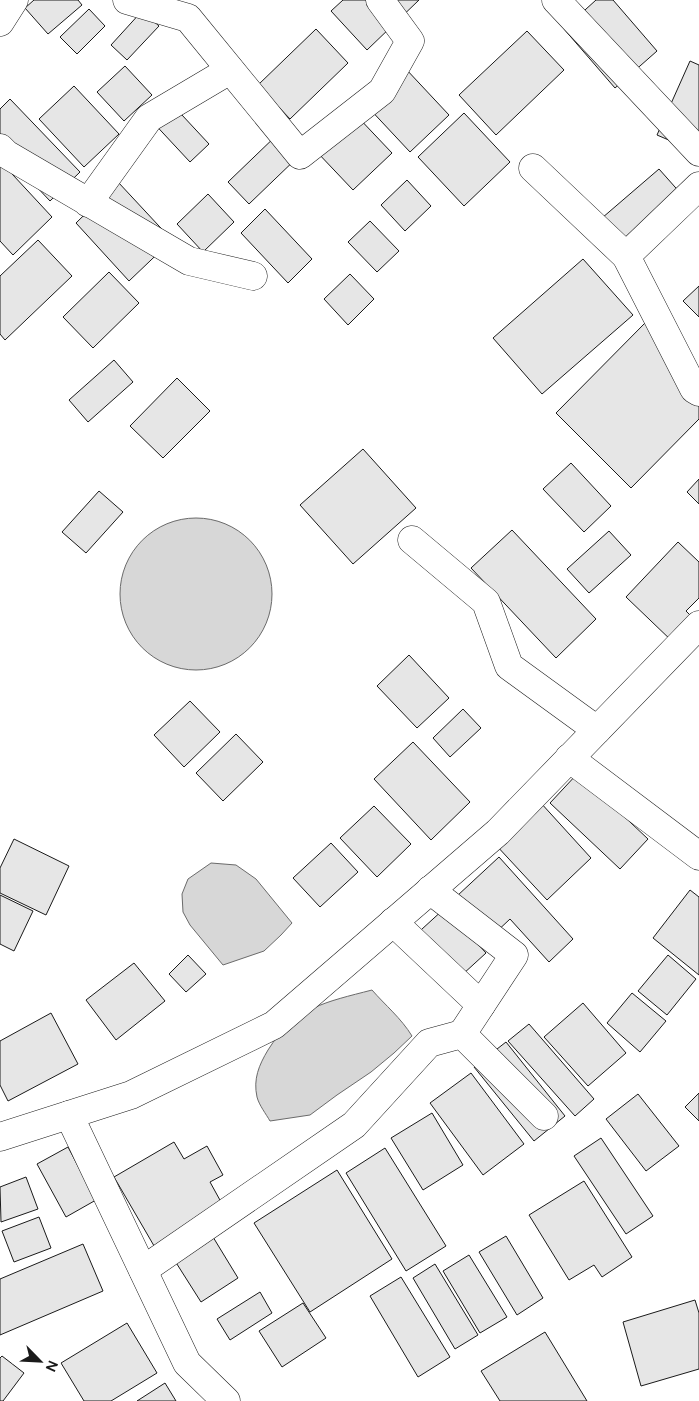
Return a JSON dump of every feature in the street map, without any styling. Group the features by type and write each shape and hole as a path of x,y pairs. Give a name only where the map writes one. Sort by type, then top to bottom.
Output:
{"street":[{"path":"0,22 14,0"},
{"path":"127,0 188,18 300,155 382,91 410,41 380,0"},
{"path":"556,0 699,152"},
{"path":"88,202 149,118 230,70"},
{"path":"0,148 6,154 189,261 254,276"},
{"path":"533,168 626,256 694,389 699,392"},
{"path":"626,256 699,186"},
{"path":"412,540 486,602 509,666 597,730"},
{"path":"0,1137 131,1095 274,1025 498,832 699,626"},
{"path":"569,758 699,856"},
{"path":"143,1270 354,1125 429,1043 462,1034 514,955 430,890"},
{"path":"393,922 481,1005"},
{"path":"462,1034 544,1116"},
{"path":"69,1115 187,1363 226,1401"}],"shaded area":[{"path":"196,518 211,519 225,524 250,540 266,565 271,579 271,609 266,623 250,648 225,664 211,669 196,670 181,669 167,664 142,648 126,623 121,609 120,594 121,579 126,565 142,540 167,524 181,519"},
{"path":"211,863 236,865 256,879 292,923 264,951 223,965 190,925 183,912 182,894 188,879"},
{"path":"372,990 398,1017 412,1036 371,1072 310,1115 270,1121 258,1100 256,1078 268,1050 278,1036 289,1024 313,1008 340,998"}],"building":[{"path":"34,0 78,0 82,5 48,34 25,8"},
{"path":"343,0 419,0 367,50 331,11"},
{"path":"596,0 613,0 657,51 615,88 564,29"},
{"path":"89,9 105,26 77,54 60,37"},
{"path":"142,11 159,26 127,60 111,45"},
{"path":"316,29 348,63 290,119 258,85"},
{"path":"527,31 564,70 496,135 459,95"},
{"path":"690,61 699,65 699,153 657,135"},
{"path":"125,66 152,95 124,121 97,92"},
{"path":"405,68 449,115 410,152 366,105"},
{"path":"74,86 119,134 84,167 39,119"},
{"path":"10,99 80,172 50,201 0,148 0,109"},
{"path":"168,100 209,144 190,162 149,118"},
{"path":"464,113 510,162 464,206 418,157"},
{"path":"355,114 392,153 353,190 316,151"},
{"path":"279,133 300,155 249,204 228,182"},
{"path":"0,161 52,217 13,255 0,241"},
{"path":"659,169 691,205 627,261 595,224"},
{"path":"407,180 431,206 405,231 381,205"},
{"path":"118,182 172,240 129,281 76,223"},
{"path":"208,194 234,222 203,252 177,224"},
{"path":"265,209 312,259 288,283 241,233"},
{"path":"370,221 399,251 377,272 348,242"},
{"path":"38,240 72,276 5,340 0,334 0,276"},
{"path":"583,259 633,315 542,394 493,338"},
{"path":"109,272 139,303 93,348 63,317"},
{"path":"350,274 374,299 348,325 324,299"},
{"path":"699,286 699,317 683,301"},
{"path":"646,322 699,375 699,419 631,488 556,413"},
{"path":"114,360 133,382 88,422 69,400"},
{"path":"177,378 210,411 163,458 130,426"},
{"path":"363,449 416,508 353,564 300,505"},
{"path":"571,463 611,506 584,532 543,489"},
{"path":"699,479 699,504 687,492"},
{"path":"99,491 123,512 86,553 62,532"},
{"path":"512,530 596,619 556,658 471,568"},
{"path":"609,531 631,555 589,593 567,569"},
{"path":"678,542 699,562 699,598 686,611 695,620 674,643 626,597"},
{"path":"409,655 449,698 417,728 377,686"},
{"path":"190,701 220,732 184,767 154,735"},
{"path":"463,709 481,728 450,757 433,738"},
{"path":"236,734 263,762 223,801 196,773"},
{"path":"413,742 470,802 431,840 374,779"},
{"path":"578,773 648,839 620,869 550,803"},
{"path":"540,802 591,858 547,900 495,844"},
{"path":"374,806 411,844 377,877 340,838"},
{"path":"14,839 69,866 46,915 0,893 0,868"},
{"path":"331,843 358,872 320,907 293,878"},
{"path":"499,857 573,939 549,962 510,919 493,935 457,896"},
{"path":"690,890 699,897 699,975 653,938"},
{"path":"0,895 33,911 14,951 0,944"},
{"path":"445,908 486,953 451,985 410,940"},
{"path":"188,955 206,974 186,992 169,974"},
{"path":"668,955 696,979 667,1015 638,991"},
{"path":"134,963 165,1001 116,1040 86,1000"},
{"path":"632,993 666,1021 640,1052 607,1023"},
{"path":"583,1003 626,1053 588,1086 544,1037"},
{"path":"51,1013 78,1064 8,1101 0,1085 0,1041"},
{"path":"529,1024 594,1099 575,1116 508,1041"},
{"path":"506,1042 565,1116 534,1141 474,1067"},
{"path":"471,1073 524,1144 483,1175 430,1103"},
{"path":"699,1093 699,1121 685,1107"},
{"path":"638,1094 679,1146 646,1171 606,1119"},
{"path":"432,1113 463,1165 423,1190 391,1138"},
{"path":"601,1138 653,1216 626,1234 574,1156"},
{"path":"174,1142 184,1159 207,1146 223,1175 210,1182 226,1211 157,1251 114,1177"},
{"path":"68,1147 96,1200 66,1217 37,1164"},
{"path":"385,1148 446,1246 406,1271 346,1173"},
{"path":"337,1170 392,1259 310,1312 254,1223"},
{"path":"26,1177 38,1209 1,1222 0,1187"},
{"path":"584,1181 632,1257 602,1277 594,1265 569,1280 529,1215"},
{"path":"39,1217 51,1248 14,1262 2,1231"},
{"path":"506,1236 543,1298 517,1315 479,1252"},
{"path":"213,1237 238,1278 201,1302 175,1261"},
{"path":"83,1244 103,1291 0,1335 0,1279"},
{"path":"469,1255 507,1317 480,1333 443,1271"},
{"path":"435,1264 478,1335 455,1349 413,1278"},
{"path":"401,1277 450,1357 418,1377 370,1296"},
{"path":"260,1292 272,1313 230,1340 217,1319"},
{"path":"695,1300 699,1313 699,1369 641,1386 623,1322"},
{"path":"303,1303 326,1338 282,1367 259,1331"},
{"path":"127,1323 157,1373 111,1401 84,1401 61,1363"},
{"path":"545,1332 587,1401 500,1401 481,1371"},
{"path":"2,1356 24,1373 3,1401 0,1401 0,1358"},
{"path":"165,1383 176,1401 137,1401"}]}
